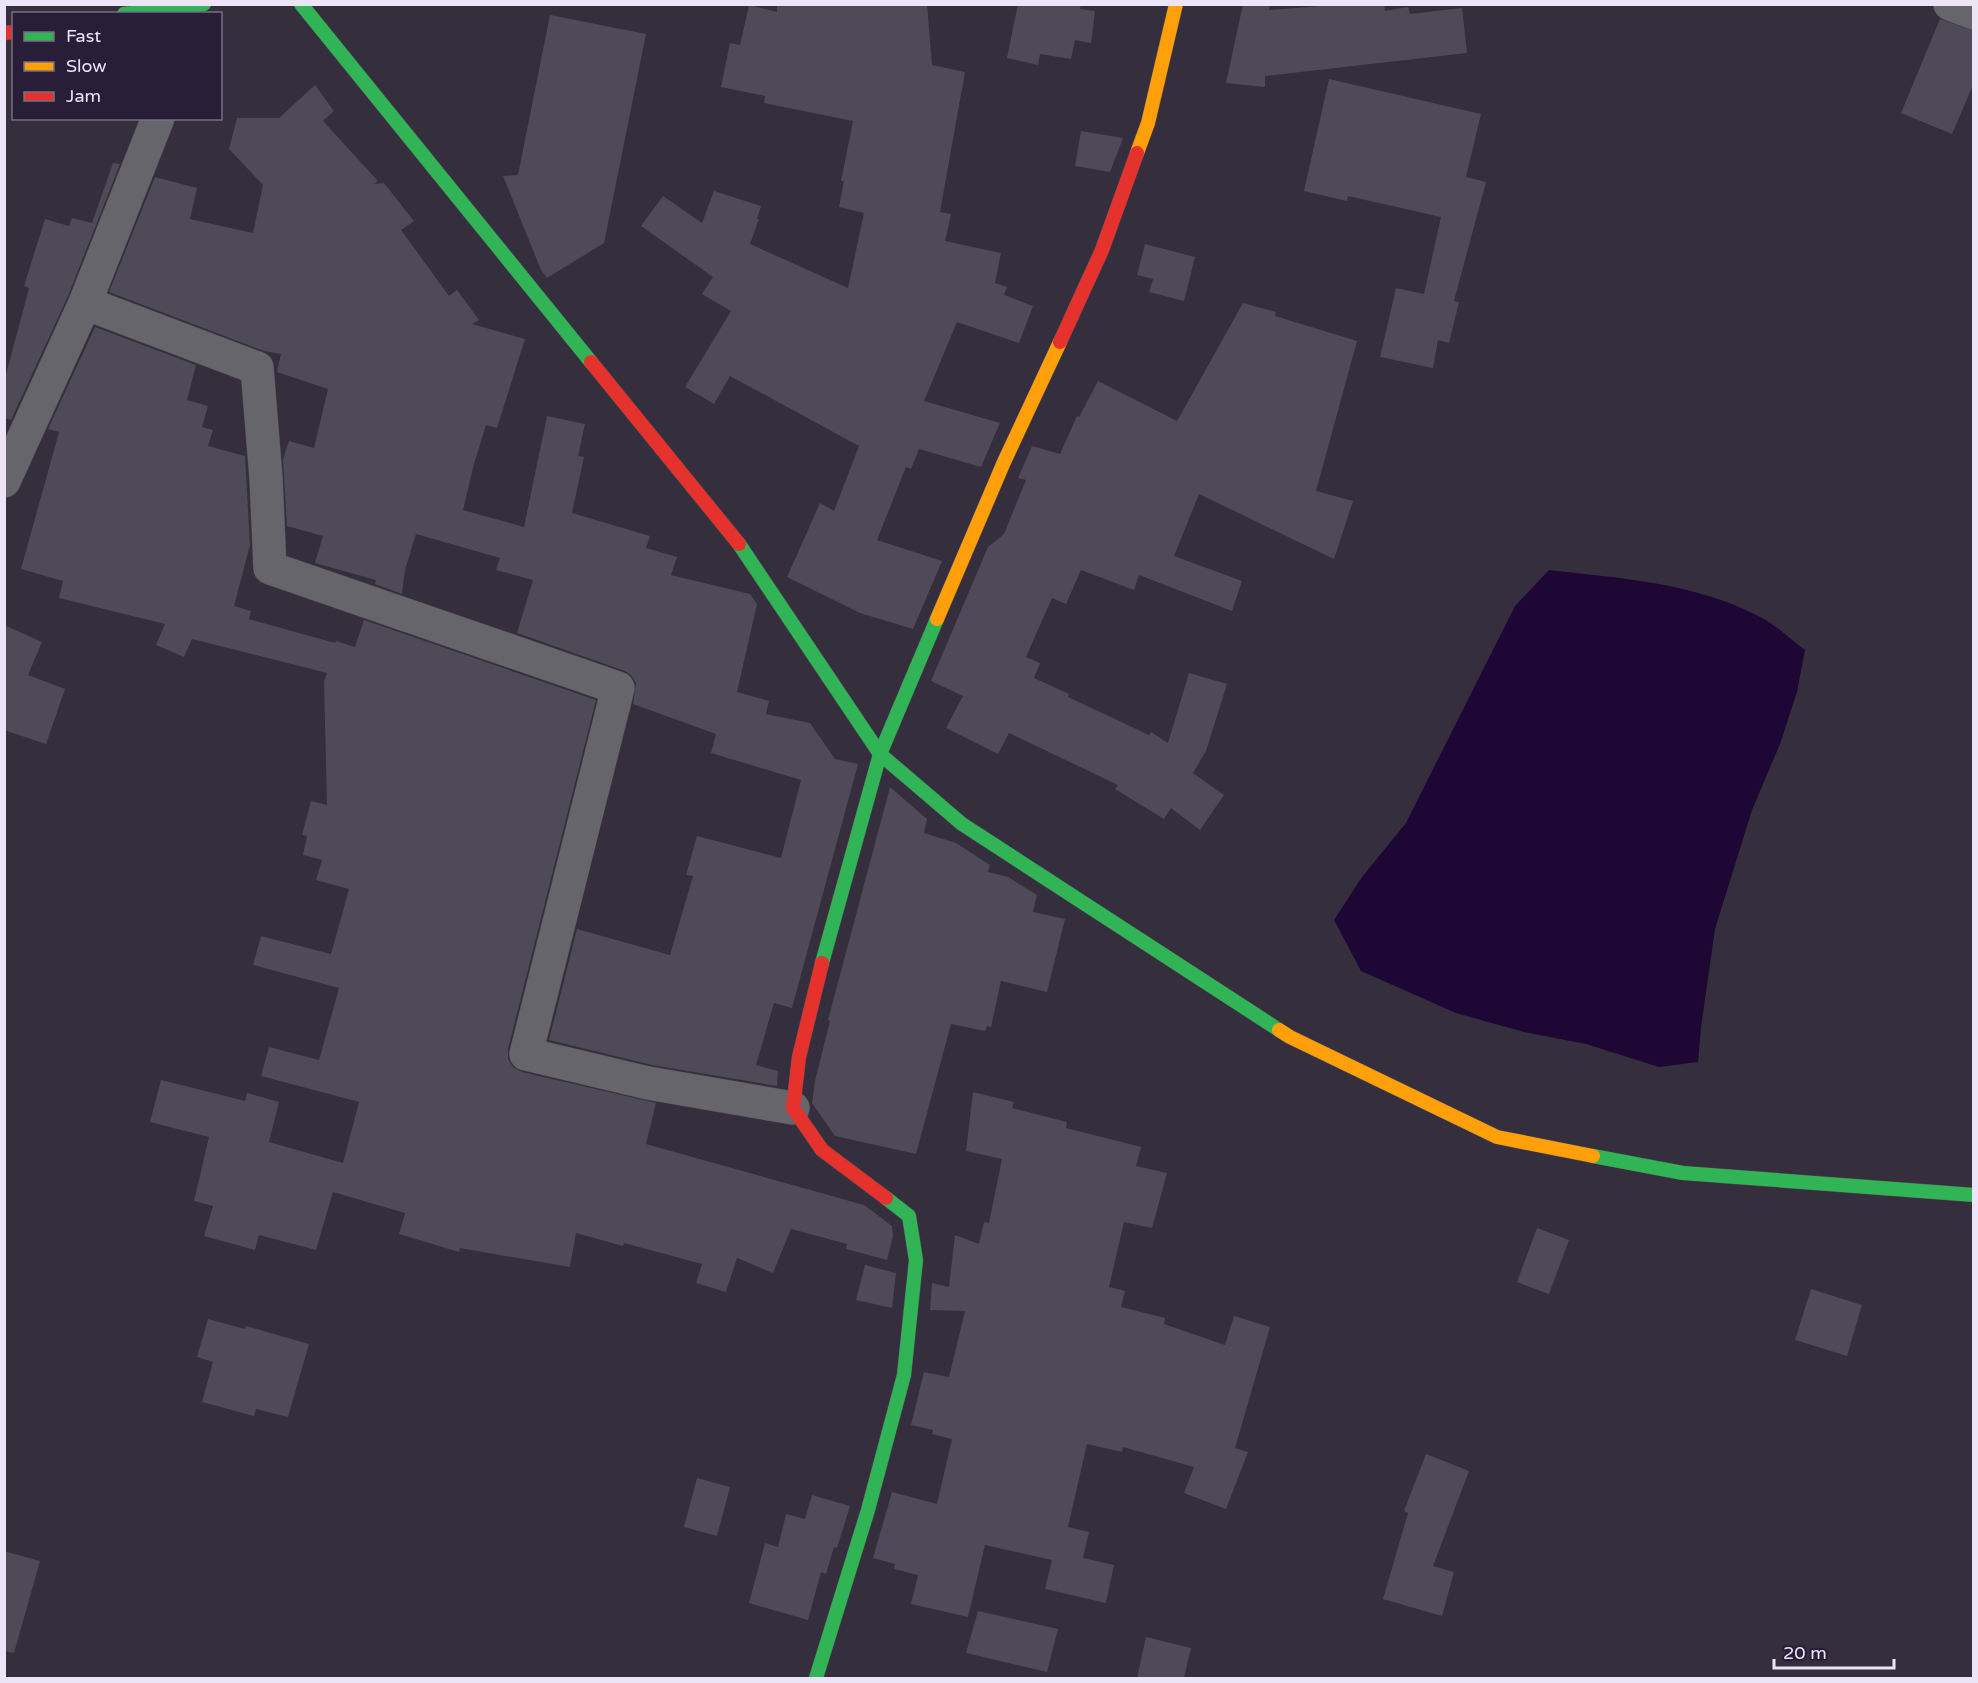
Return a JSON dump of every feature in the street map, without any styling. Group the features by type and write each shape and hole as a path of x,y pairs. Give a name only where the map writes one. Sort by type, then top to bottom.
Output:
{"street":[{"path":"302,4 745,552 880,754 962,824 1290,1037 1497,1137 1683,1173 1974,1196"},
{"path":"816,1678 868,1510 904,1375 916,1260 909,1216 822,1150 793,1108 799,1057 880,754 1004,462 1102,250 1148,123 1176,4"},
{"path":"1950,4 1974,13"},
{"path":"142,12 203,5"},
{"path":"4,481 85,303 157,120"},
{"path":"85,303 257,368 266,478 270,568 618,688 526,1054 648,1083 793,1108"}],"shaded area":[{"path":"1549,570 1657,584 1710,596 1766,620 1805,650 1797,692 1780,744 1752,810 1715,929 1698,1062 1659,1067 1586,1044 1524,1032 1456,1013 1361,971 1334,920 1362,877 1406,823 1515,606"}],"building":[{"path":"777,4 927,4 932,65 965,72 940,212 951,214 945,241 1001,253 995,283 1007,287 1004,295 1033,306 1019,343 957,322 924,401 1000,423 981,467 919,449 911,469 906,467 877,540 942,561 913,629 860,613 787,577 820,503 834,511 859,446 730,376 714,404 685,387 731,311 702,294 713,277 641,226 663,196 702,223 714,191 761,206 750,244 848,288 864,213 839,207 844,181 841,181 853,121 764,103 765,96 721,87 730,43 740,45 749,5 777,12"},
{"path":"1018,4 1081,4 1080,9 1095,11 1091,43 1075,40 1071,59 1040,54 1038,65 1007,58"},
{"path":"1243,4 1270,4 1269,10 1347,4 1384,4 1385,11 1408,7 1410,14 1462,8 1467,53 1265,76 1265,87 1226,83"},
{"path":"550,15 646,34 604,243 547,278 541,270 503,176 518,175"},
{"path":"1940,19 1974,31 1974,83 1952,134 1901,113"},
{"path":"1329,79 1481,114 1466,177 1486,182 1454,301 1459,302 1449,343 1438,340 1433,368 1380,357 1396,288 1424,294 1441,217 1348,196 1347,201 1304,191"},
{"path":"315,85 334,111 323,121 378,181 373,184 384,183 414,221 401,230 449,296 457,290 479,320 472,324 525,339 497,428 486,425 463,510 524,527 547,416 585,424 578,456 584,457 572,513 650,536 646,548 677,557 671,575 750,594 757,604 737,692 769,701 766,714 810,723 835,759 858,764 792,1008 774,1003 756,1065 778,1071 777,1086 652,1065 549,1040 577,929 670,955 693,876 686,875 697,836 781,858 801,780 711,753 716,734 633,704 636,683 625,671 517,633 533,580 496,570 500,558 416,534 405,570 402,594 375,584 376,580 315,563 323,536 287,526 283,459 289,441 314,448 328,389 277,372 281,354 264,351 109,292 155,177 197,188 190,219 253,233 263,185 229,149 237,118 279,118"},
{"path":"1081,131 1123,138 1110,172 1075,166"},
{"path":"113,163 120,164 68,296 11,420 4,418 4,382 29,288 24,286 45,219 69,226 72,218 92,223"},
{"path":"1145,244 1195,257 1184,301 1149,292 1153,279 1137,275"},
{"path":"1243,303 1276,312 1275,316 1357,341 1316,491 1353,501 1334,559 1199,494 1174,556 1242,581 1232,611 1139,575 1134,590 1081,570 1066,604 1052,598 1026,657 1040,663 1034,678 1069,694 1068,697 1149,735 1151,732 1168,743 1189,673 1227,684 1206,751 1193,773 1224,795 1200,830 1171,808 1164,819 1115,789 1118,785 1009,733 998,754 946,728 963,696 931,681 988,547 1004,534 1026,480 1018,478 1032,446 1060,454 1077,416 1079,417 1098,381 1177,421"},
{"path":"95,327 196,365 187,400 208,406 202,427 213,430 208,446 245,456 250,545 234,606 251,611 249,619 355,647 364,620 596,700 508,1049 508,1059 513,1067 522,1072 656,1103 646,1144 864,1205 892,1226 893,1236 887,1260 846,1249 847,1244 791,1229 773,1273 737,1258 726,1292 696,1283 702,1264 576,1233 570,1267 460,1248 459,1252 399,1234 405,1213 333,1192 316,1250 259,1235 255,1250 204,1236 213,1206 194,1201 209,1137 150,1122 161,1080 245,1101 247,1093 279,1102 269,1142 343,1163 359,1102 261,1076 269,1047 319,1060 339,988 253,965 261,936 331,954 349,889 316,880 322,860 303,855 307,836 302,835 311,801 327,805 324,682 327,673 192,639 184,657 156,645 165,624 59,598 63,581 21,569 59,432 48,429"},
{"path":"4,625 42,642 28,675 65,689 46,744 4,730"},
{"path":"890,787 927,819 924,833 956,843 990,865 988,872 1008,877 1037,895 1033,912 1065,919 1047,992 1001,981 991,1027 987,1026 985,1031 951,1024 916,1154 835,1136 812,1103 830,1021 828,1020"},
{"path":"973,1092 1014,1102 1012,1108 1067,1122 1066,1128 1141,1147 1136,1166 1167,1173 1152,1228 1124,1222 1109,1287 1125,1291 1121,1307 1165,1318 1164,1324 1225,1345 1234,1316 1270,1327 1235,1448 1248,1452 1226,1509 1184,1493 1194,1467 1123,1447 1122,1452 1087,1444 1068,1527 1089,1532 1083,1558 1114,1565 1106,1603 1045,1589 1052,1560 985,1545 968,1617 911,1604 918,1575 894,1569 895,1564 873,1558 892,1492 937,1504 952,1439 932,1434 933,1430 911,1425 924,1372 949,1377 965,1311 930,1310 932,1283 949,1287 955,1235 979,1244 984,1222 989,1223 1002,1159 966,1151"},
{"path":"1537,1228 1569,1240 1549,1294 1517,1282"},
{"path":"865,1265 896,1273 892,1308 856,1300"},
{"path":"1811,1289 1862,1305 1847,1356 1795,1340"},
{"path":"208,1319 245,1329 246,1326 309,1344 288,1417 256,1409 254,1416 202,1402 213,1362 197,1357"},
{"path":"1426,1454 1469,1471 1433,1566 1454,1572 1442,1616 1383,1599 1408,1513 1404,1511"},
{"path":"697,1478 730,1487 717,1536 684,1527"},
{"path":"812,1495 850,1506 826,1574 821,1572 808,1620 749,1603 765,1543 778,1547 786,1514 805,1519"},
{"path":"4,1551 40,1561 14,1653 4,1651"},
{"path":"978,1611 1058,1629 1047,1672 966,1653"},
{"path":"1146,1637 1191,1648 1184,1678 1137,1678"}],"traffic: fast":[{"path":"140,12 204,4"},
{"path":"301,4 591,362"},
{"path":"739,544 880,754 962,824 1279,1030"},
{"path":"822,963 880,754 937,619"},
{"path":"1593,1156 1683,1173 1974,1195"},
{"path":"816,1678 868,1510 904,1375 916,1260 909,1216 886,1198"}],"traffic: slow":[{"path":"1137,153 1148,123 1176,4"},
{"path":"937,619 1004,462 1060,342"},
{"path":"1279,1030 1497,1137 1593,1156"}],"traffic: jam":[{"path":"4,33 12,32"},
{"path":"1060,342 1102,250 1137,153"},
{"path":"591,362 739,544"},
{"path":"822,963 799,1057 793,1108 822,1150 886,1198"}]}
